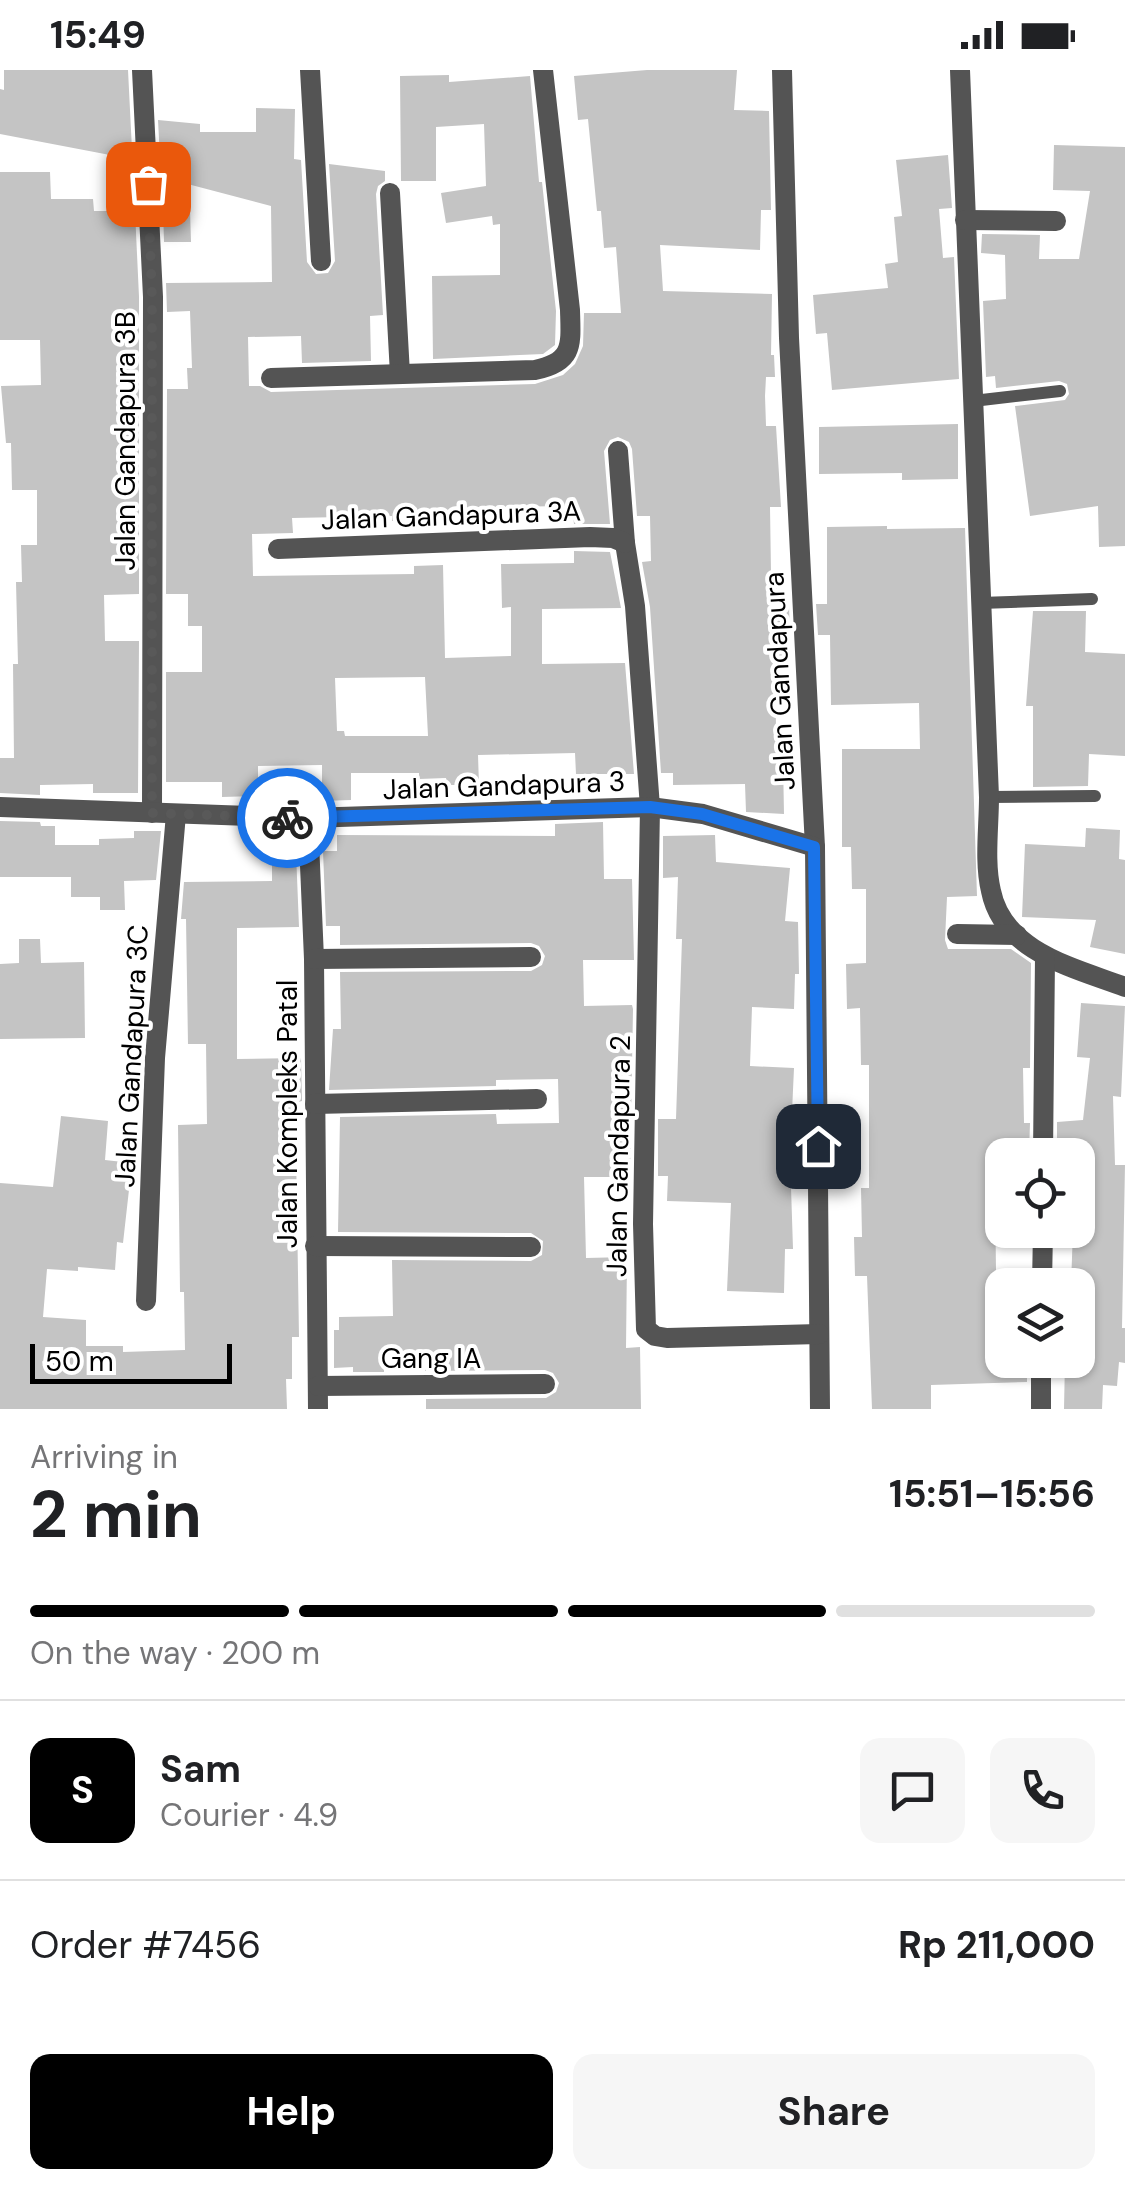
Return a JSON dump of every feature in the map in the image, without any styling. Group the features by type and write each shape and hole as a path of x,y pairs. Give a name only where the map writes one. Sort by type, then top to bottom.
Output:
{"street":[{"name":"Jalan Gandapura 3B","path":"142,70 152,297 152,813"},
{"path":"310,70 321,260"},
{"path":"271,378 535,370 554,366 568,351 570,310 543,70"},
{"name":"Jalan Gandapura","path":"782,70 789,338 814,847 820,1409"},
{"path":"960,70 989,797 989,887 1004,924 1046,957 1125,987"},
{"path":"390,192 400,374"},
{"path":"965,220 1056,221"},
{"name":"Jalan Gandapura 3","path":"618,451 650,807"},
{"name":"Jalan Gandapura 3A","path":"278,549 590,536 624,542"},
{"name":"Jalan Gandapura 3","path":"0,806 308,818 650,807 702,814 814,847"},
{"name":"Jalan Gandapura 2","path":"650,807 643,1224 646,1329 667,1338 820,1334"},
{"name":"Jalan Gandapura 3C","path":"146,1301 155,1058 176,814"},
{"name":"Jalan Kompleks Patal","path":"308,818 314,959 318,1409"},
{"path":"957,934 1017,935"},
{"path":"1043,1138 1046,957"},
{"path":"314,959 530,958"},
{"path":"315,1104 537,1099"},
{"path":"315,1246 531,1247"},
{"path":"1041,1378 1041,1409"},
{"name":"Gang IA","path":"318,1386 545,1384"}],"lane":[{"path":"972,401 1060,390"},
{"path":"980,603 1092,598"},
{"path":"989,797 1096,796"}],"building":[{"path":"4,70 128,70 133,170 131,159 0,134"},
{"path":"647,70 737,70 734,110 769,111 771,210 761,210 760,250 660,245 663,291 772,294 771,355 775,377 766,377 766,426 776,426 781,507 770,507 771,573 780,573 781,605 789,605 790,635 785,636 786,680 775,680 776,726 789,725 790,760 783,760 784,814 746,812 745,784 673,785 673,773 661,773 650,607 642,562 651,561 650,516 637,516 632,449 629,442 618,437 610,440 604,451 610,524 574,524 572,506 474,507 474,512 446,512 446,520 392,521 392,516 292,518 293,533 252,534 253,576 414,574 414,566 443,565 445,658 511,656 511,607 502,608 501,564 574,563 574,551 610,552 621,608 542,609 542,664 625,663 634,774 576,774 575,753 478,755 479,785 447,785 446,778 419,779 419,773 351,773 351,800 322,801 322,765 258,766 258,796 222,797 222,782 166,782 166,672 202,672 202,626 188,626 188,594 166,594 167,389 188,389 187,368 192,368 190,311 167,312 166,283 272,282 271,206 161,177 158,120 200,124 200,132 256,132 256,108 295,109 294,159 301,160 307,262 316,274 328,273 335,261 329,164 385,171 385,181 376,194 383,315 370,316 371,361 302,363 301,336 248,337 249,386 271,392 535,384 563,375 575,364 583,346 584,313 621,313 616,247 604,248 588,119 578,120 574,76","holes":["425,677 428,736 345,736 344,731 337,731 335,678"]},
{"path":"449,75 449,82 530,76 556,311 555,345 543,354 433,359 432,276 500,275 500,224 493,225 492,216 446,223 441,193 486,186 484,124 436,127 436,181 401,181 400,76"},
{"path":"1054,145 1125,147 1125,546 1099,547 1098,506 1030,516 1015,406 1065,400 1069,394 1067,384 1059,381 996,388 995,376 986,377 983,301 1006,299 1005,255 981,253 982,234 1040,235 1039,259 1079,259 1090,191 1053,190"},
{"path":"948,155 952,208 939,209 943,258 954,257 959,379 832,390 827,333 816,334 813,295 888,288 885,264 898,262 894,217 902,216 896,160"},
{"path":"0,172 50,172 51,199 93,199 94,211 135,211 139,297 139,594 104,595 105,641 139,641 138,793 93,793 93,784 40,785 40,795 0,793 0,758 14,758 13,664 18,664 16,582 22,582 21,545 37,545 37,490 12,490 11,443 6,443 1,386 41,385 40,340 0,340"},
{"path":"163,210 190,210 191,242 164,242"},
{"path":"958,424 958,479 902,480 902,473 819,474 819,427"},
{"path":"827,527 965,528 977,896 947,897 945,940 948,949 1011,949 1031,963 1030,1068 1023,1068 1024,1123 1030,1123 1030,1138 985,1138 985,1248 996,1248 996,1268 985,1268 985,1378 1027,1378 1027,1382 931,1385 931,1409 872,1409 867,1276 855,1276 854,1237 862,1237 861,1188 869,1188 869,1065 861,1065 860,1008 847,1009 846,964 866,963 866,889 852,889 851,847 842,847 842,749 920,749 919,703 831,705 830,635 818,635 816,604 827,604"},
{"path":"1033,611 1086,611 1085,652 1125,654 1125,756 1089,754 1088,786 1033,787 1033,706 1026,706"},
{"path":"0,821 55,826 55,845 99,845 99,839 134,838 134,831 161,831 156,880 124,881 125,910 100,910 100,897 71,897 71,877 0,877"},
{"path":"603,822 604,879 632,879 634,960 583,960 584,1006 632,1005 630,1177 584,1177 586,1258 627,1257 626,1348 640,1347 641,1409 426,1409 426,1399 546,1398 556,1392 559,1383 553,1373 545,1370 425,1371 425,1355 384,1356 384,1372 334,1368 334,1330 339,1330 339,1317 393,1316 392,1260 531,1261 542,1255 543,1241 531,1233 338,1232 340,1117 496,1114 497,1124 559,1123 558,1079 496,1080 496,1086 329,1090 333,1029 341,1029 340,972 531,971 542,965 545,956 539,946 531,943 340,945 340,926 326,926 323,851 337,851 337,835 555,836 555,824"},
{"path":"1086,828 1120,830 1119,859 1125,860 1125,954 1090,947 1096,920 1022,917 1025,844 1085,847"},
{"path":"715,835 716,862 790,868 785,921 798,922 799,974 795,974 794,1009 752,1007 750,1066 794,1068 790,1156 793,1249 785,1249 784,1293 727,1291 731,1203 667,1201 668,1176 658,1176 658,1119 676,1119 682,939 676,939 678,877 663,878 663,836"},
{"path":"272,852 296,852 299,927 237,928 237,1059 301,1058 302,1101 298,1102 296,1149 299,1337 292,1337 292,1379 286,1379 287,1409 0,1409 0,1183 53,1187 61,1116 108,1121 105,1160 132,1163 123,1243 117,1242 115,1270 47,1269 43,1317 86,1320 86,1346 123,1346 123,1352 185,1350 184,1292 180,1292 178,1125 207,1124 206,1044 188,1044 186,919 181,919 184,882 272,881"},
{"path":"19,939 40,939 41,963 84,962 85,1038 0,1039 0,964 19,963"},
{"path":"1081,1003 1125,1006 1121,1097 1113,1096 1115,1165 1125,1165 1125,1363 1119,1362 1117,1386 1103,1385 1102,1409 1064,1409 1065,1378 1095,1378 1095,1268 1072,1268 1072,1248 1095,1248 1095,1138 1057,1138 1057,1122 1083,1120 1090,1058 1077,1057"}],"way so far":[{"path":"148,184 152,297 152,813 287,818"}],"route":[{"path":"287,818 650,807 702,814 814,847 818,1146"}]}
